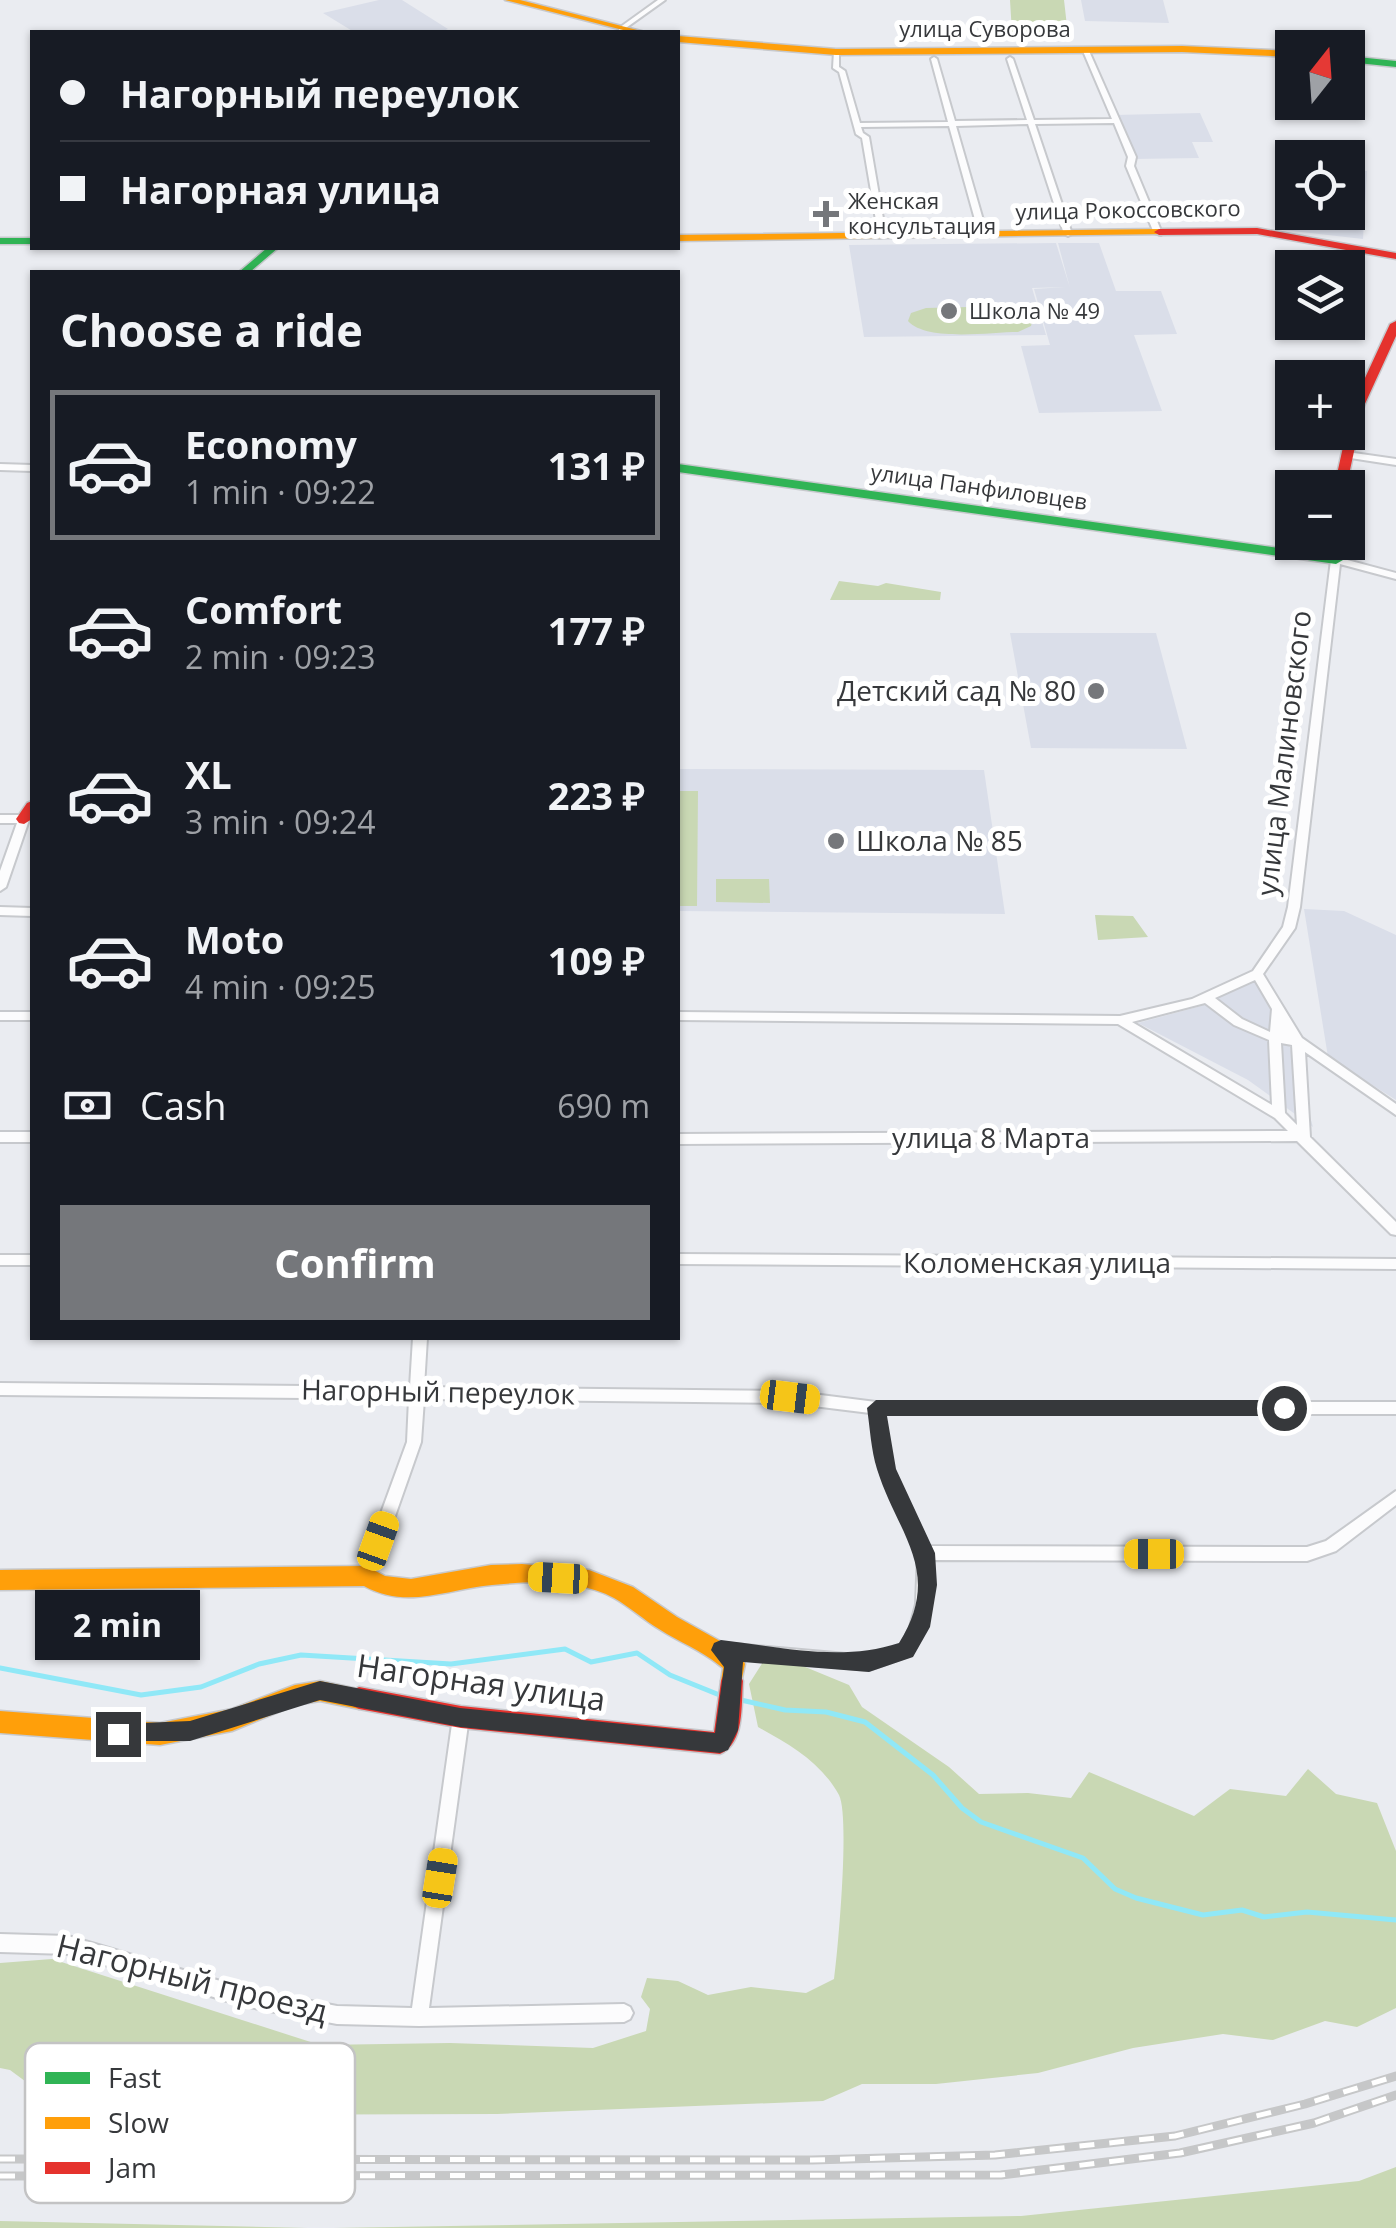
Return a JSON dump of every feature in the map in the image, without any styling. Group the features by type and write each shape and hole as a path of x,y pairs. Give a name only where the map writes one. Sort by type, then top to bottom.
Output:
{"street":[{"path":"509,0 622,30"},
{"path":"627,30 662,0"},
{"name":"улица Суворова","path":"680,40 836,52 1275,53"},
{"path":"1086,51 1132,158 1130,166 1158,232"},
{"path":"836,52 836,68 842,72 857,126 865,138 882,236"},
{"path":"934,58 983,234"},
{"path":"1010,58 1068,234"},
{"path":"1365,61 1396,64"},
{"path":"857,126 1116,121"},
{"name":"улица Рокоссовского","path":"680,238 1258,231 1396,256"},
{"path":"0,241 30,241"},
{"path":"246,270 271,250"},
{"path":"1344,470 1364,391 1396,324"},
{"path":"1347,456 1396,462"},
{"path":"0,467 30,468"},
{"name":"улица Панфиловцев","path":"680,468 1275,552"},
{"name":"улица Малиновского","path":"680,1016 1120,1020 1207,998 1257,974 1289,928 1294,907 1335,560"},
{"path":"1358,560 1396,576"},
{"path":"0,819 29,812"},
{"path":"0,886 29,812"},
{"path":"0,912 30,912"},
{"path":"1257,974 1298,1041 1396,1110"},
{"path":"1207,998 1242,1028 1275,1040 1298,1041"},
{"path":"1278,1008 1275,1040 1279,1114"},
{"path":"0,1016 30,1016"},
{"path":"1120,1020 1279,1114 1396,1230"},
{"path":"1298,1041 1304,1136"},
{"path":"0,1137 30,1136"},
{"name":"улица 8 Марта","path":"680,1138 1304,1136"},
{"path":"0,1260 30,1260"},
{"name":"Коломенская улица","path":"680,1260 1396,1264"},
{"path":"366,1576 414,1442 420,1340"},
{"name":"Нагорный переулок","path":"0,1389 790,1397 876,1408 1396,1408"},
{"path":"0,1580 366,1576 373,1584 398,1589 492,1575 590,1580 621,1590 668,1624 721,1650 811,1661 869,1663 906,1650 920,1627 927,1585 925,1553 886,1469 876,1408"},
{"path":"925,1553 1308,1554 1331,1546 1396,1497"},
{"name":"Нагорная улица","path":"0,1722 160,1734 232,1720 320,1691 460,1718 720,1743 728,1730 734,1664 721,1650"},
{"path":"419,2017 460,1718"},
{"name":"Нагорный проезд","path":"0,1943 68,1945 269,2003 337,2015 624,2014"}],"shaded area":[{"path":"379,0 402,0 448,29 351,30 323,13"},
{"path":"1081,0 1163,0 1169,23 1085,21"},
{"path":"1200,113 1213,142 1192,142 1199,158 1134,159 1115,115"},
{"path":"1284,230 1364,230 1363,239"},
{"path":"1056,243 1070,288 1058,243 1099,243 1116,291 1161,291 1177,334 1134,335 1162,411 1039,413 1021,346 1050,345 1034,289 1066,287 1032,288 1046,335 864,337 849,245"},
{"name":"Детский сад № 80","path":"1010,633 1156,633 1187,749 1031,748"},
{"name":"Школа № 85","path":"680,769 984,770 1005,914 680,911"},
{"path":"1304,909 1344,911 1396,935 1396,1100 1328,1057"},
{"path":"1256,980 1283,1024 1313,1127 1248,1080 1138,1023 1201,1006"}],"green space":[{"path":"1010,0 1064,0 1068,35 1040,39 1012,33"},
{"path":"1010,306 1026,311 1033,318 1031,326 1018,332 944,334 917,328 908,321 911,313 926,308"},
{"path":"839,581 878,586 886,583 941,592 940,600 830,600"},
{"path":"680,791 698,791 697,906 680,906"},
{"path":"716,879 769,879 770,903 716,902"},
{"path":"1095,915 1133,916 1148,937 1098,940"},
{"path":"763,1662 798,1664 849,1685 862,1707 949,1767 979,1794 1028,1793 1071,1798 1089,1772 1194,1816 1230,1789 1286,1796 1308,1769 1336,1794 1377,1803 1396,1851 1396,2008 1357,2027 1325,2021 1273,2040 1223,2034 1133,2048 1038,2073 936,2084 862,2084 823,2101 497,2114 355,2114 355,2044 593,2048 646,2031 650,2009 641,1997 647,1978 678,1981 708,1995 751,1987 806,1993 834,1979 842,1884 839,1795 814,1763 758,1727 749,1684"},
{"path":"52,1959 314,2043 25,2043 25,2081 0,2068 0,1963"},
{"path":"1396,2167 1396,2228 333,2228 1021,2216 1359,2181"},
{"path":"0,2221 308,2228 0,2228"}],"waterway":[{"path":"0,1668 141,1695 201,1687 259,1664 301,1655 451,1664 565,1649 591,1662 637,1653 670,1675 722,1696"},
{"path":"741,1700 785,1710 826,1712 865,1722 933,1775 962,1808 981,1822 1083,1858 1115,1889 1136,1898 1203,1915 1242,1910 1264,1917 1307,1912 1396,1920"}],"railway":[{"path":"355,2159 812,2160 995,2155 1175,2136 1305,2104 1396,2076"},
{"path":"355,2176 1001,2175 1180,2153 1314,2123 1396,2095"},
{"path":"0,2159 25,2159"},
{"path":"0,2176 25,2176"}],"traffic: fast":[{"path":"1365,61 1396,64"},
{"path":"0,241 30,241"},
{"path":"246,270 271,250"},
{"path":"680,468 1275,551"}],"traffic: slow":[{"path":"509,0 632,30"},
{"path":"680,39 836,52 1182,49 1275,53"},
{"path":"680,238 1159,232"},
{"path":"0,1580 366,1576 381,1584 411,1589 491,1575 573,1576 619,1590 719,1652 734,1664 732,1681"},
{"path":"0,1722 160,1734 232,1720 295,1695 320,1691 359,1698"}],"traffic: jam":[{"path":"1159,232 1257,231 1396,256"},
{"path":"1344,470 1358,406 1396,324"},
{"path":"24,819 30,809"},
{"path":"359,1698 461,1717 720,1743 728,1730 732,1681"}],"place":[{"name":"Женская консультация","path":"826,214"},
{"name":"Школа № 49","path":"949,311"},
{"name":"Детский сад № 80","path":"1096,691"},
{"name":"Школа № 85","path":"836,841"}],"route":[{"path":"118,1734 190,1731 320,1691 373,1698 460,1718 720,1743 728,1730 734,1664 721,1650 811,1661 869,1663 906,1650 920,1627 927,1585 925,1553 886,1469 876,1408 1284,1408"}]}
